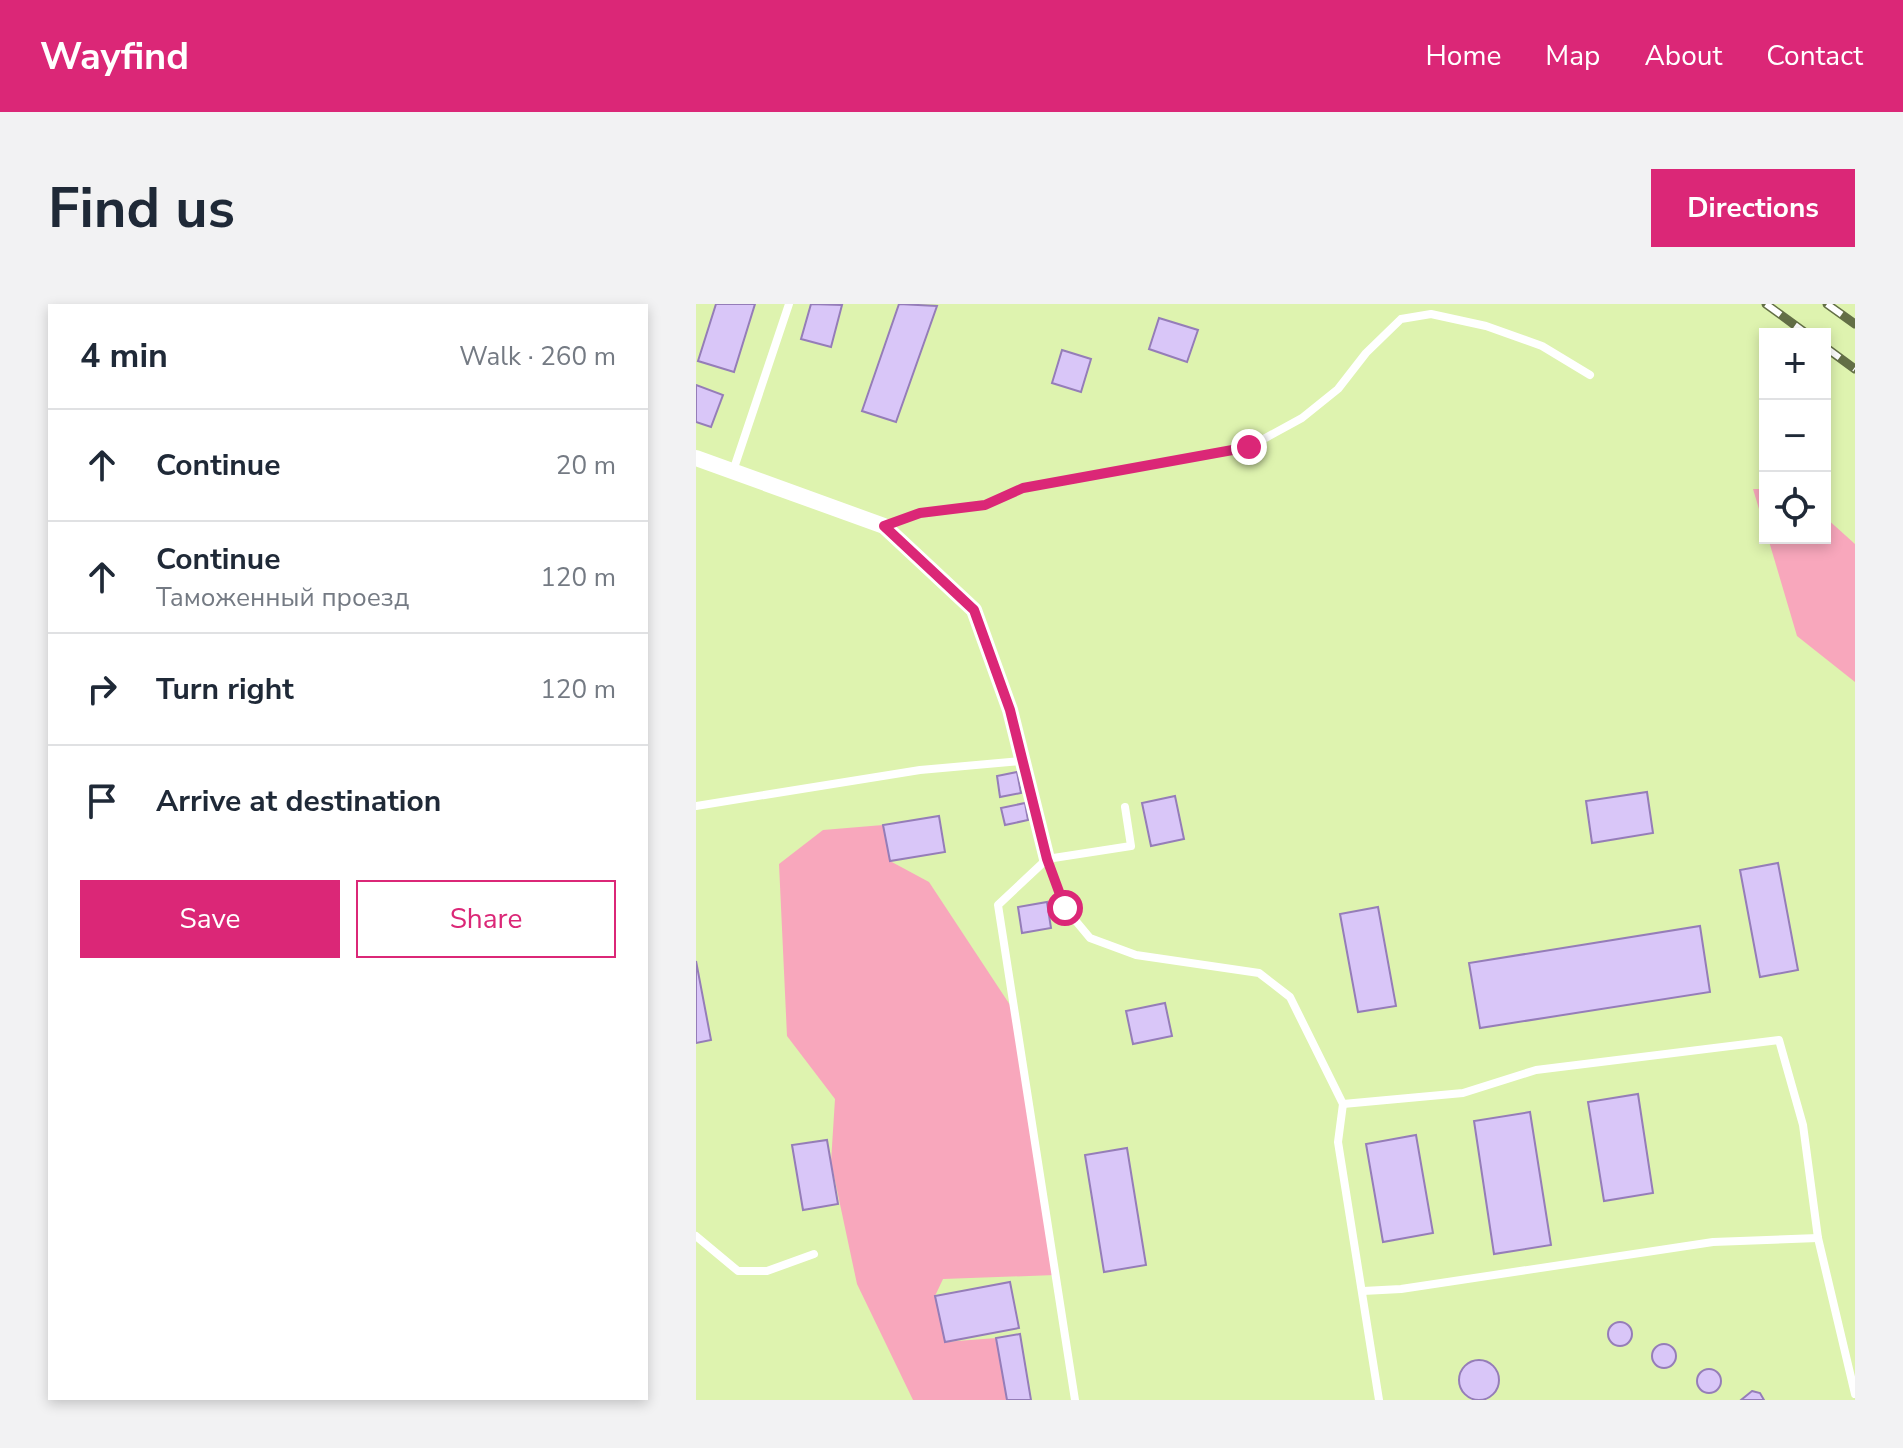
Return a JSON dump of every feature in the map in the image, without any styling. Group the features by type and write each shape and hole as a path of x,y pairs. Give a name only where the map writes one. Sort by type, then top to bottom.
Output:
{"street":[{"path":"696,458 884,526 974,610 1010,710 1047,859"}],"lane":[{"path":"733,471 789,304"},
{"path":"884,526 920,513 985,505 1023,488 1249,447 1302,418 1338,389 1366,353 1401,319 1431,314 1486,326 1542,346 1590,375"},
{"path":"696,806 920,770 1022,761"},
{"path":"1075,1400 998,905 1047,859 1131,846 1125,807"},
{"path":"1047,859 1065,908 1090,938 1136,955 1259,973 1290,997 1343,1104 1338,1142 1379,1400"},
{"path":"1343,1104 1463,1093 1536,1070 1779,1040 1803,1125 1818,1238 1855,1394"},
{"path":"696,1236 738,1271 767,1271 814,1254"},
{"path":"1363,1291 1401,1289 1713,1242 1818,1238"}],"shaded area":[{"path":"1753,489 1759,489 1759,509"},
{"path":"1831,522 1855,544 1855,682 1797,636 1770,544 1831,544"},
{"path":"883,825 890,861 929,882 1014,1011 1055,1275 943,1279 935,1296 945,1342 996,1338 1007,1400 913,1400 857,1284 831,1162 835,1099 787,1036 779,864 823,830"}],"building":[{"path":"716,304 755,304 734,372 698,361"},
{"path":"811,304 842,305 831,347 801,339"},
{"path":"899,304 937,306 896,422 862,411"},
{"path":"1159,318 1198,330 1187,362 1149,349"},
{"path":"1062,350 1091,359 1081,392 1052,383"},
{"path":"696,385 723,395 711,427 696,422"},
{"path":"1017,772 1021,793 1000,797 997,776"},
{"path":"1647,792 1653,833 1592,843 1586,801"},
{"path":"1175,796 1184,839 1151,846 1142,803"},
{"path":"1025,803 1028,820 1005,825 1001,808"},
{"path":"939,816 945,852 890,861 883,825"},
{"path":"1778,863 1798,970 1760,977 1740,870"},
{"path":"1047,902 1051,928 1022,933 1018,907"},
{"path":"1378,907 1396,1006 1358,1012 1340,914"},
{"path":"1700,926 1710,992 1480,1028 1469,963"},
{"path":"696,961 711,1040 696,1043"},
{"path":"1165,1003 1172,1036 1133,1044 1126,1011"},
{"path":"1638,1094 1653,1193 1604,1201 1588,1102"},
{"path":"1530,1112 1551,1245 1494,1254 1474,1121"},
{"path":"1416,1135 1433,1233 1383,1242 1366,1144"},
{"path":"827,1140 838,1204 803,1210 792,1145"},
{"path":"1127,1148 1146,1265 1104,1272 1085,1155"},
{"path":"1010,1282 1019,1328 945,1342 935,1296"},
{"path":"1620,1322 1628,1326 1632,1334 1628,1342 1620,1346 1612,1342 1608,1334 1612,1326"},
{"path":"1020,1334 1031,1400 1007,1400 996,1338"},
{"path":"1664,1344 1672,1348 1676,1356 1672,1364 1664,1368 1656,1364 1652,1356 1656,1348"},
{"path":"1479,1360 1493,1366 1499,1380 1493,1394 1479,1400 1465,1394 1459,1380 1465,1366"},
{"path":"1709,1369 1717,1373 1721,1381 1717,1389 1709,1393 1701,1389 1697,1381 1701,1373"},
{"path":"1752,1391 1760,1393 1764,1400 1741,1400"}],"railway":[{"path":"1766,304 1799,328"},
{"path":"1827,304 1855,324"},
{"path":"1831,351 1855,369"}],"route":[{"path":"1065,908 1047,859 1010,710 974,610 884,526 920,513 985,505 1023,488 1100,477 1249,447"}]}
